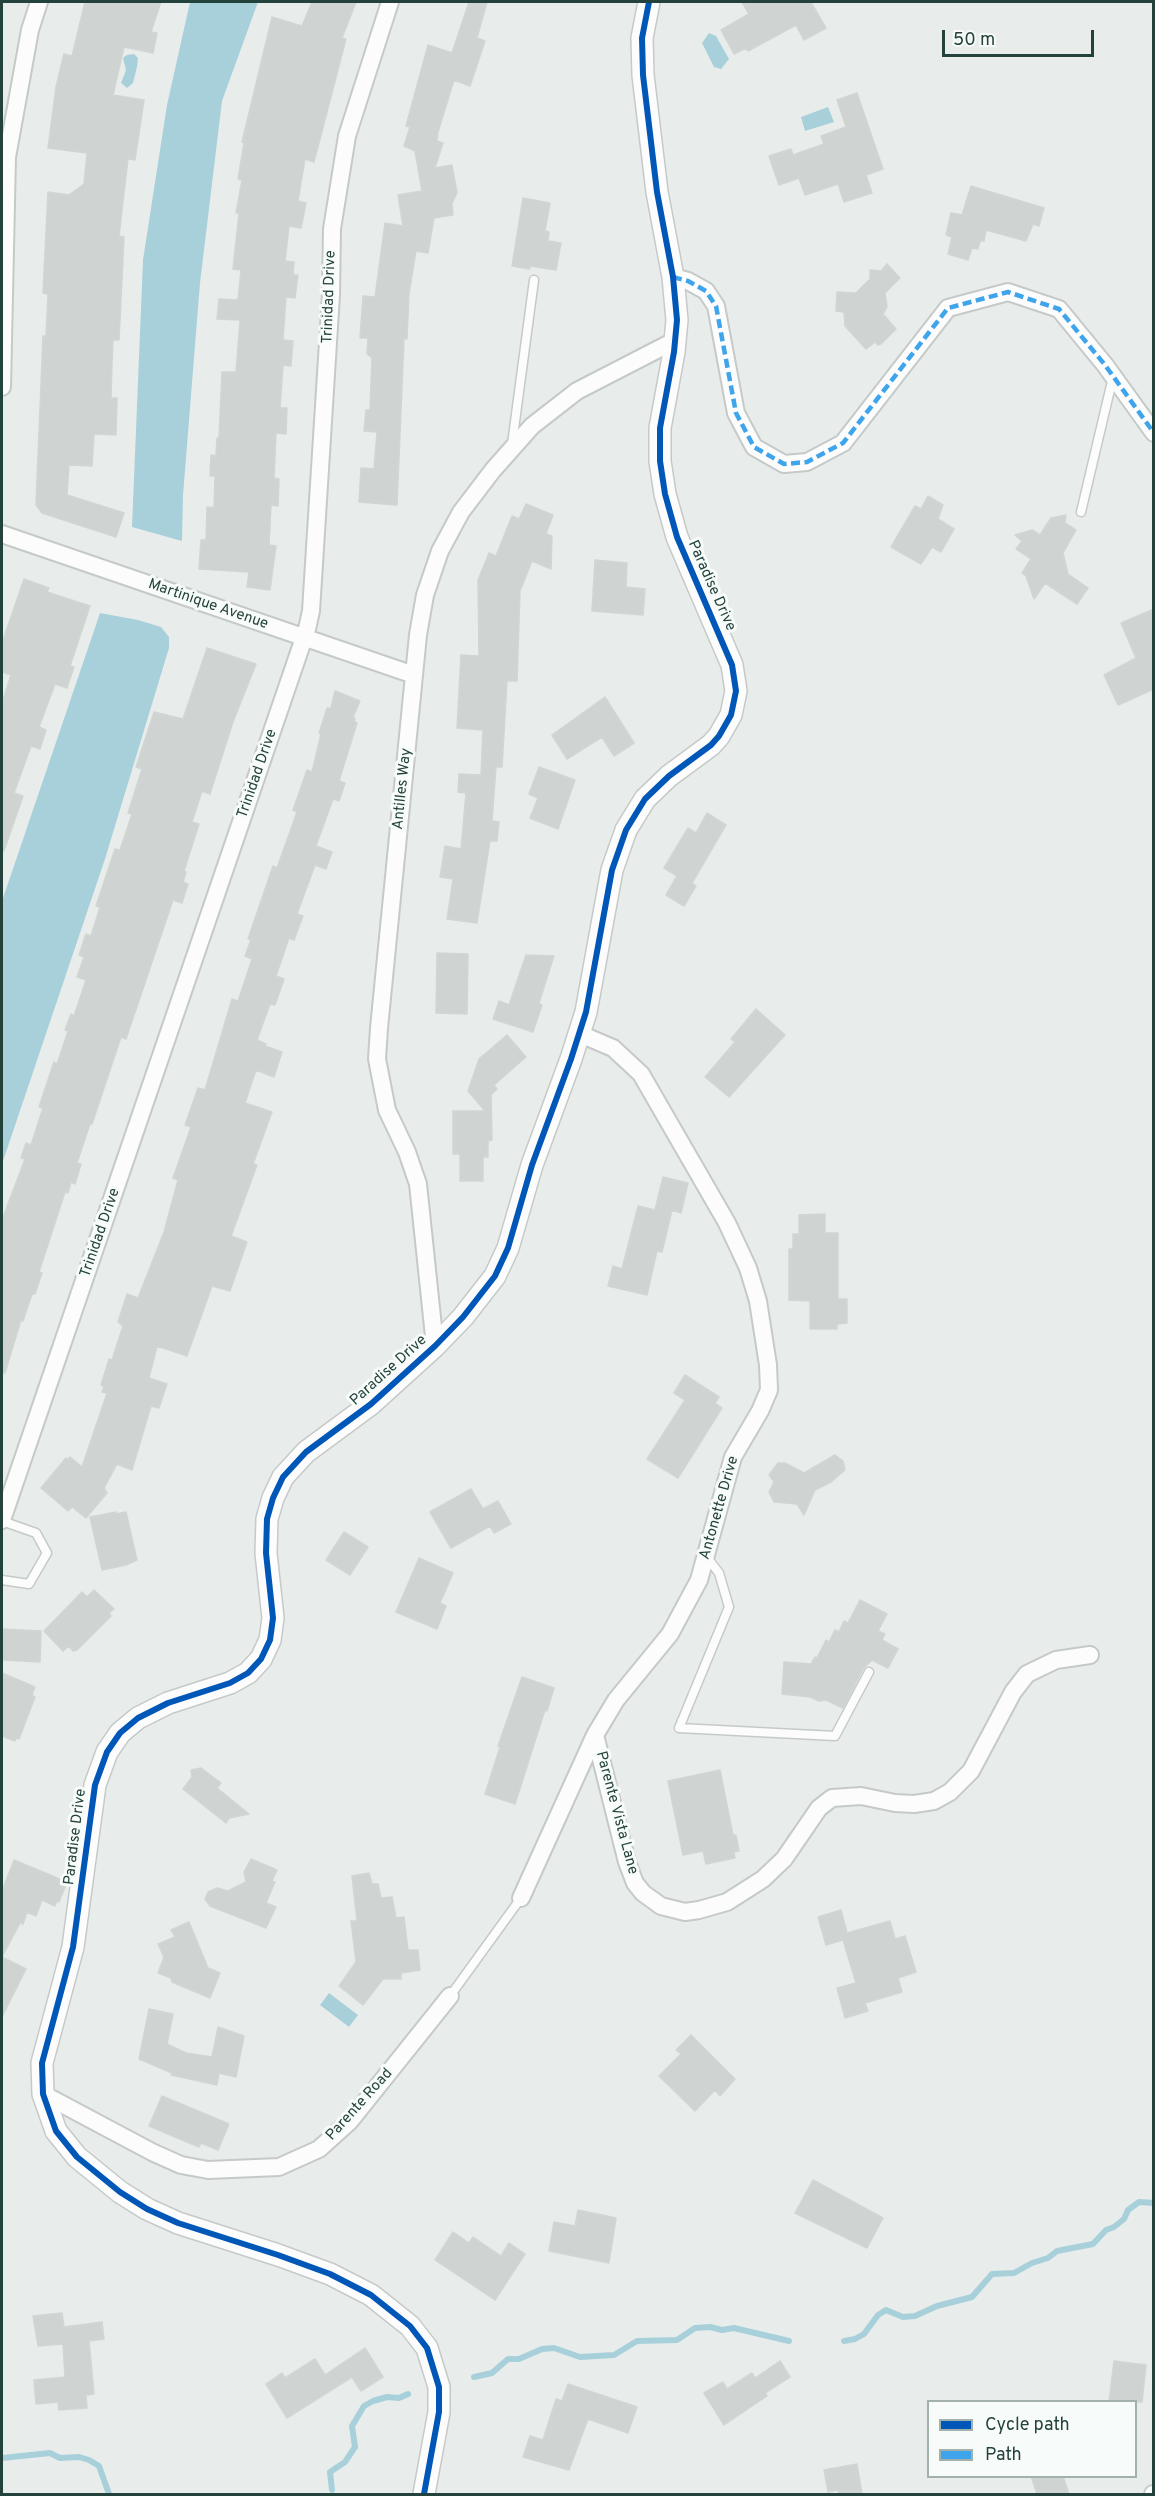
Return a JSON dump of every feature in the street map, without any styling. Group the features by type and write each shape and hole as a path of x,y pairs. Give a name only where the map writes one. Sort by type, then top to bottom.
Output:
{"street":[{"path":"2,387 7,157 30,30 39,2"},
{"name":"Trinidad Drive","path":"2,1520 305,638 311,611 331,295 332,229 347,136 390,2"},
{"name":"Paradise Drive","path":"424,2494 437,2427 439,2387 427,2348 410,2326 371,2295 330,2274 178,2223 129,2198 93,2172 69,2148 51,2120 44,2094 42,2063 73,1947 95,1785 107,1752 120,1733 148,1712 230,1683 256,1666 267,1649 272,1629 266,1532 273,1498 283,1477 306,1452 371,1404 435,1346 483,1295 504,1257 531,1165 580,1034 595,975 612,870 626,830 634,814 656,788 719,736 726,726 734,704 736,691 732,665 677,537 661,473 660,428 676,340 673,277 657,192 643,75 642,38 649,2"},
{"path":"673,277 688,281 706,291 716,306 736,413 754,447 783,464 807,462 843,443 948,308 1008,292 1059,309 1113,376 1154,433"},
{"name":"Antilles Way","path":"435,1346 418,1184 407,1152 387,1110 378,1059 380,1016 414,675 425,595 440,551 467,503 512,447 547,412 569,397 607,374 676,340"},
{"name":"Martinique Avenue","path":"2,534 414,675"},
{"name":"Antonette Drive","path":"521,1898 595,1735 616,1700 670,1634 699,1580 733,1457 760,1411 769,1390 768,1365 758,1301 748,1268 727,1223 649,1085 632,1064 613,1048 580,1034"},
{"name":"Parente Vista Lane","path":"595,1735 627,1862 635,1883 643,1893 661,1906 686,1911 699,1910 727,1902 763,1879 783,1859 819,1808 832,1798 861,1796 895,1803 914,1804 934,1801 950,1792 971,1771 1013,1692 1027,1674 1056,1660 1090,1655"},
{"name":"Parente Road","path":"44,2094 152,2152 181,2165 194,2169 215,2170 279,2167 319,2149 350,2121 450,1996"}],"lane":[{"path":"512,447 534,280"},
{"path":"1081,512 1113,376"},
{"path":"2,1520 36,1533 47,1553 29,1584 2,1580"},
{"path":"706,1556 719,1573 729,1607 679,1728 835,1736 870,1672"},
{"path":"450,1996 521,1898"}],"water":[{"path":"190,2 258,2 222,101 200,283 183,495 182,541 132,527 143,260 167,105"},
{"path":"709,33 716,36 729,59 721,69 714,67 702,43"},
{"path":"134,54 138,58 137,67 133,83 127,88 121,83 126,70 123,58"},
{"path":"828,107 834,122 805,131 801,117"},
{"path":"100,613 161,627 169,637 169,648 105,859 2,1164 2,901"},
{"path":"329,1993 358,2015 349,2027 320,2005"}],"building":[{"path":"85,2 161,2 151,32 157,33 153,53 124,47 113,95 144,100 135,160 128,159 119,236 124,237 119,340 113,340 111,398 117,398 116,435 94,434 92,466 69,465 67,495 124,513 116,537 42,513 36,505 43,336 46,336 48,294 43,293 48,192 69,195 84,184 87,153 48,148 56,87 64,54 72,56"},
{"path":"312,2 356,2 342,38 346,39 314,162 305,159 298,201 306,203 301,228 289,226 285,261 294,262 293,275 298,275 295,298 286,297 283,340 293,341 291,366 283,365 280,408 287,408 286,434 276,433 274,478 279,479 278,506 271,505 269,545 276,546 270,590 247,587 249,572 199,569 201,540 206,540 207,507 214,508 215,476 210,476 211,455 216,456 217,438 219,438 222,372 236,372 240,320 217,319 219,299 238,300 241,270 233,269 239,213 236,213 242,180 238,179 244,143 242,142 272,17 302,26"},
{"path":"469,2 487,2 477,38 485,41 470,86 454,80 438,132 437,141 443,143 435,168 452,165 457,193 452,203 453,215 434,218 428,253 416,251 409,294 407,339 404,339 397,505 359,502 361,468 374,469 377,432 364,431 366,410 370,410 372,358 367,354 368,338 360,338 363,296 375,297 385,223 403,226 398,195 422,191 415,151 404,146 410,127 406,126 428,45 452,53"},
{"path":"742,2 811,2 826,28 804,40 796,25 748,51 746,48 734,54 721,30 749,14"},
{"path":"857,93 883,169 866,175 872,193 844,202 838,184 805,195 799,178 779,185 769,156 791,149 793,155 824,144 821,136 846,127 837,100"},
{"path":"971,186 1044,208 1039,226 1033,224 1026,241 986,230 984,241 980,241 978,249 972,248 968,260 948,254 952,237 946,235 951,213 962,215"},
{"path":"523,198 550,203 545,231 549,232 548,241 561,243 556,270 512,266"},
{"path":"887,264 900,278 885,293 887,307 883,314 896,329 881,344 878,345 875,342 866,349 845,326 844,312 836,311 837,292 856,293 870,279 870,270 881,271"},
{"path":"928,496 943,505 938,519 954,529 941,552 932,547 921,564 891,547 915,506 921,509"},
{"path":"526,504 553,515 546,534 552,536 551,569 532,561 520,591 517,681 507,681 502,767 496,767 492,821 499,822 497,841 490,841 477,923 447,919 453,879 440,877 445,846 461,849 466,793 458,792 459,774 481,775 483,730 457,728 461,655 479,656 478,580 489,553 496,556 512,516 519,519"},
{"path":"1066,515 1065,523 1076,530 1063,553 1068,574 1088,588 1077,604 1045,583 1034,599 1026,576 1022,573 1031,559 1016,549 1022,541 1015,535 1032,530 1040,535 1051,518"},
{"path":"595,560 627,563 626,587 645,589 643,615 592,611"},
{"path":"24,579 49,588 47,592 90,606 70,666 74,667 67,688 55,684 39,727 46,730 40,749 31,746 14,793 23,796 4,851 2,850 2,703 11,675 2,672 2,643"},
{"path":"1154,609 1154,689 1118,705 1104,675 1136,658 1121,623"},
{"path":"207,648 256,664 233,722 210,794 202,791 192,822 199,824 184,871 186,872 183,882 188,884 182,903 173,900 126,1039 121,1037 77,1163 81,1164 75,1184 71,1182 68,1193 65,1192 39,1272 42,1273 23,1321 21,1320 5,1373 2,1372 2,1220 25,1159 21,1158 26,1143 31,1145 43,1108 39,1107 54,1062 57,1064 68,1031 65,1030 71,1014 74,1016 86,980 77,977 84,957 79,955 86,934 91,936 100,907 96,906 115,849 120,850 132,814 128,813 142,769 136,767 154,712 183,719"},
{"path":"335,691 360,701 353,717 357,723 339,781 345,783 339,801 333,799 316,846 332,852 326,869 315,865 297,914 303,916 294,940 289,938 276,976 284,979 275,1005 270,1004 257,1040 266,1044 265,1046 282,1052 274,1077 256,1070 245,1103 272,1112 253,1164 257,1165 231,1236 247,1242 230,1291 212,1286 187,1356 157,1346 149,1378 167,1384 159,1408 151,1406 132,1470 117,1464 104,1488 107,1493 86,1518 72,1507 68,1511 41,1488 66,1458 67,1460 70,1457 82,1467 107,1393 102,1392 104,1387 101,1385 123,1326 118,1322 127,1294 138,1298 164,1232 178,1180 173,1178 191,1127 185,1125 198,1088 205,1090 232,999 238,1001 252,959 245,956 251,940 248,939 273,866 277,868 297,812 293,810 307,770 312,772 321,734 319,733 327,708 331,708"},
{"path":"605,697 634,743 614,756 602,737 567,759 552,735"},
{"path":"539,767 575,780 558,829 530,818 538,798 529,794"},
{"path":"707,813 726,825 692,883 696,886 684,906 666,895 677,876 664,868 688,828 696,833"},
{"path":"437,953 468,954 467,1014 436,1013"},
{"path":"526,955 554,956 539,1003 542,1005 533,1032 493,1019 499,1001 509,1005"},
{"path":"756,1009 785,1035 729,1097 705,1077 735,1042 731,1039"},
{"path":"507,1035 526,1057 494,1085 497,1089 491,1095 492,1140 488,1141 488,1157 483,1157 483,1181 460,1181 460,1154 453,1154 453,1111 485,1111 468,1091 479,1059"},
{"path":"663,1177 688,1183 681,1213 672,1210 662,1252 657,1251 647,1295 608,1286 613,1266 622,1269 638,1206 655,1210"},
{"path":"825,1214 825,1233 838,1233 838,1299 847,1299 847,1323 837,1324 837,1329 810,1329 810,1301 789,1300 789,1249 793,1249 793,1234 799,1234 799,1215"},
{"path":"685,1375 719,1397 715,1403 722,1408 678,1478 647,1459 685,1400 674,1393"},
{"path":"835,1455 843,1461 845,1470 831,1482 815,1490 804,1515 797,1504 774,1502 769,1492 774,1482 769,1475 778,1463 785,1463 804,1473"},
{"path":"471,1489 483,1509 498,1501 511,1524 494,1533 490,1526 451,1548 430,1512"},
{"path":"116,1512 116,1514 126,1512 137,1560 102,1570 90,1517"},
{"path":"344,1532 368,1547 350,1575 326,1560"},
{"path":"419,1558 453,1573 440,1603 446,1606 437,1629 396,1612"},
{"path":"94,1590 114,1609 109,1613 111,1616 77,1650 73,1651 69,1646 63,1651 44,1631 82,1592 87,1597"},
{"path":"860,1600 887,1614 878,1631 885,1634 882,1640 898,1649 888,1668 872,1660 863,1669 843,1708 826,1700 819,1701 810,1697 782,1694 784,1662 811,1664 815,1657 817,1658 826,1640 829,1642 835,1630 839,1632 844,1621 848,1623"},
{"path":"2,1629 41,1631 40,1662 2,1660"},
{"path":"2,1673 35,1687 32,1695 35,1697 19,1739 16,1738 15,1741 2,1736"},
{"path":"522,1677 554,1688 515,1804 485,1794 500,1747 498,1746"},
{"path":"201,1768 221,1783 217,1788 249,1814 229,1818 226,1823 183,1789 192,1777 191,1770"},
{"path":"720,1770 733,1835 736,1835 739,1851 734,1852 735,1858 706,1864 703,1851 683,1855 668,1781"},
{"path":"251,1859 277,1870 272,1881 275,1882 266,1903 276,1907 266,1928 210,1906 205,1899 208,1892 217,1888 228,1891 246,1882 244,1872"},
{"path":"14,1860 67,1882 55,1906 42,1900 36,1916 27,1912 23,1924 20,1923 2,1957 2,1891"},
{"path":"369,1873 372,1884 378,1884 381,1898 392,1897 396,1918 404,1917 408,1950 418,1950 420,1970 401,1973 401,1979 383,1979 363,2005 339,1986 356,1962 351,1921 357,1921 352,1876"},
{"path":"841,1910 847,1933 890,1921 895,1939 905,1936 916,1972 898,1978 902,1992 865,2003 868,2011 845,2018 837,1988 856,1983 843,1940 826,1945 818,1917"},
{"path":"189,1922 208,1968 220,1973 210,1998 172,1982 171,1978 158,1973 164,1957 158,1944 175,1937 171,1930"},
{"path":"2,1957 26,1969 2,2017"},
{"path":"149,2009 173,2014 167,2044 186,2053 212,2057 218,2027 244,2036 236,2077 219,2073 217,2085 171,2075 172,2073 139,2059"},
{"path":"691,2035 735,2079 720,2096 715,2090 695,2111 659,2076 681,2054 676,2050"},
{"path":"162,2096 229,2124 218,2150 201,2143 199,2147 149,2126"},
{"path":"813,2180 883,2218 867,2248 795,2213"},
{"path":"578,2210 616,2218 609,2263 549,2251 554,2222 575,2226"},
{"path":"453,2232 469,2243 473,2237 501,2256 509,2243 525,2254 495,2300 435,2260"},
{"path":"62,2313 64,2327 102,2322 104,2339 89,2341 94,2394 86,2395 87,2408 59,2410 58,2402 36,2404 34,2380 65,2377 63,2344 38,2346 33,2316"},
{"path":"365,2348 383,2377 361,2391 352,2377 287,2418 266,2384 282,2373 285,2378 315,2359 325,2375"},
{"path":"780,2361 790,2377 765,2393 767,2396 724,2425 704,2393 723,2382 727,2389 752,2373 755,2378"},
{"path":"1114,2361 1146,2365 1142,2402 1109,2400"},
{"path":"568,2384 637,2407 628,2433 588,2419 569,2470 523,2457 530,2436 543,2440 556,2399 562,2401"},
{"path":"857,2464 862,2494 839,2494 838,2490 828,2492 824,2470"},
{"path":"1032,2478 1064,2478 1069,2494 1037,2494"}],"waterway":[{"path":"844,2341 864,2334 878,2315 886,2310 903,2317 915,2316 937,2306 972,2297 992,2274 1014,2273 1032,2263 1048,2258 1057,2251 1093,2244 1106,2230 1124,2219 1128,2210 1139,2202 1154,2203"},
{"path":"474,2377 492,2373 508,2359 519,2359 542,2349 554,2348 580,2357 614,2355 637,2341 677,2340 695,2328 710,2327 722,2330 734,2328 789,2341"},
{"path":"332,2490 330,2472 345,2462 355,2447 352,2426 364,2406 387,2397 399,2398 408,2394"},
{"path":"2,2458 50,2453 60,2458 79,2457 89,2460 99,2466 109,2494"}],"marked path":[{"path":"673,277 688,281 706,291 716,306 736,413 754,447 784,464 807,462 843,443 948,308 1008,292 1059,309 1105,365 1154,433"}],"cycle path":[{"path":"424,2494 439,2412 439,2387 427,2348 410,2326 371,2295 330,2274 178,2223 147,2209 120,2192 77,2157 56,2131 43,2094 42,2063 73,1947 95,1785 107,1752 120,1733 138,1718 168,1703 230,1683 248,1673 261,1659 270,1640 273,1618 266,1553 267,1519 273,1498 283,1477 306,1452 371,1404 435,1346 463,1317 495,1276 508,1248 532,1165 586,1012 612,870 626,830 645,799 669,776 711,745 731,715 736,691 732,665 677,537 665,494 660,461 660,428 674,352 677,320 673,277 657,192 643,75 642,38 649,2"}]}
